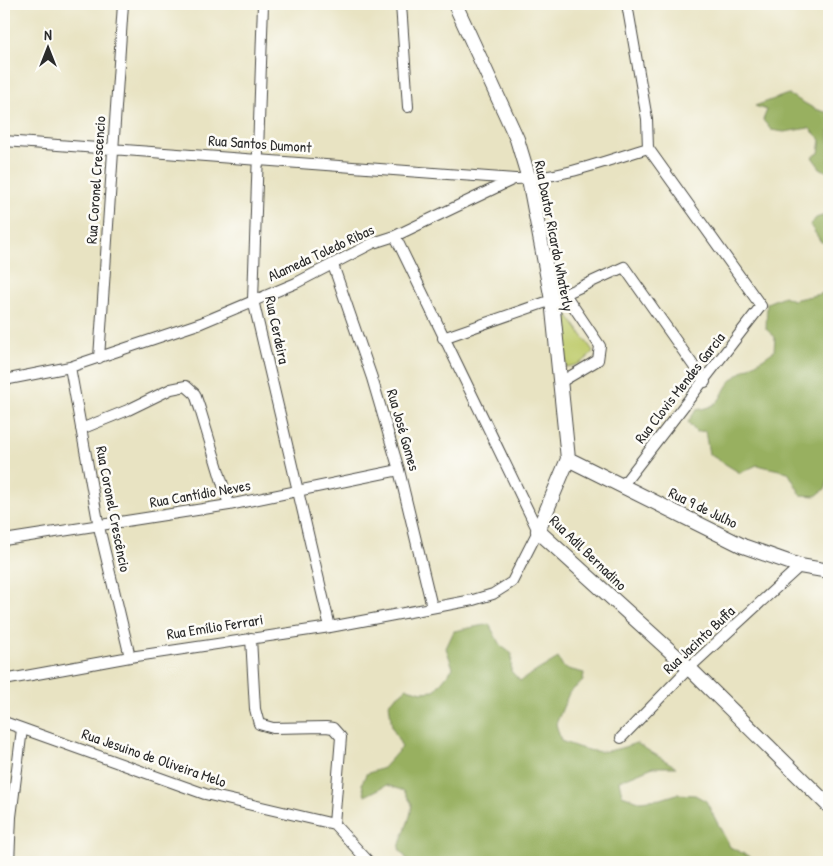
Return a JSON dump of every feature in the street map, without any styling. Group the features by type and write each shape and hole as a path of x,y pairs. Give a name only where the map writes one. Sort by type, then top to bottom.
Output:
{"main road":[{"name":"Rua Doutor Ricardo Whaterly","path":"455,4 516,139 530,179 559,297 559,383 568,459"},
{"path":"538,531 568,459"},
{"name":"Rua 9 de Julho","path":"568,459 743,546 800,566 829,571"},
{"name":"Rua Adil Bernadino","path":"538,531 689,668 829,806"}],"street":[{"name":"Rua Coronel Crescencio","path":"99,358 123,4"},
{"name":"Rua Cerdeira","path":"263,4 253,300 300,491 330,627"},
{"path":"401,4 408,107"},
{"path":"627,4 647,119 648,148"},
{"name":"Rua Santos Dumont","path":"4,141 515,179"},
{"name":"Alameda Toledo Ribas","path":"4,380 70,367 201,323 296,283 373,243 395,236 515,179 530,179 573,170 648,148"},
{"name":"Rua Clovis Mendes Garcia","path":"622,486 705,382 761,306 648,148"},
{"name":"Rua Adil Bernadino","path":"395,236 538,531"},
{"name":"Rua José Gomes","path":"333,265 372,378 399,470 432,607"},
{"path":"443,338 559,297 624,267 705,382"},
{"path":"559,297 600,346 598,360 559,383"},
{"name":"Rua Coronel Crescêncio","path":"70,367 99,527 130,657"},
{"path":"81,429 180,386 190,388 195,394 208,432 229,505"},
{"name":"Rua Cantídio Neves","path":"4,540 99,527 229,505 399,470"},
{"name":"Rua Emílio Ferrari","path":"4,680 130,657 330,627 473,600 505,588 512,582 538,531"},
{"name":"Rua Jacinto Buffa","path":"620,738 689,668 800,566"},
{"path":"251,638 255,709 259,724 274,728 326,727 338,731 341,737 334,824 369,862"},
{"name":"Rua Jesuino de Oliveira Melo","path":"4,722 205,794 334,824"},
{"path":"9,862 8,816 22,729"}],"green space":[{"path":"788,94 815,109 829,113 829,173 820,168 812,157 819,153 821,140 809,128 784,132 771,130 763,120 767,110 755,106"},
{"path":"829,211 829,243 821,242 810,225 816,218 828,214"},
{"path":"829,292 829,475 826,488 816,496 801,495 788,472 757,465 740,473 709,454 705,431 696,432 688,422 696,410 706,408 718,401 735,377 774,351 775,337 766,329 767,303 784,296 793,300"},
{"path":"564,310 593,351 588,358 566,367"},
{"path":"489,624 500,645 512,654 511,671 520,681 558,658 564,668 584,673 583,681 569,693 556,724 561,741 591,751 615,750 636,743 676,767 653,767 619,781 622,795 639,801 661,799 677,794 695,795 706,801 730,847 760,862 409,862 399,849 412,804 404,791 387,785 365,796 362,784 366,774 383,768 402,747 392,727 389,703 407,688 422,692 434,691 453,668 446,648 454,631"}]}
